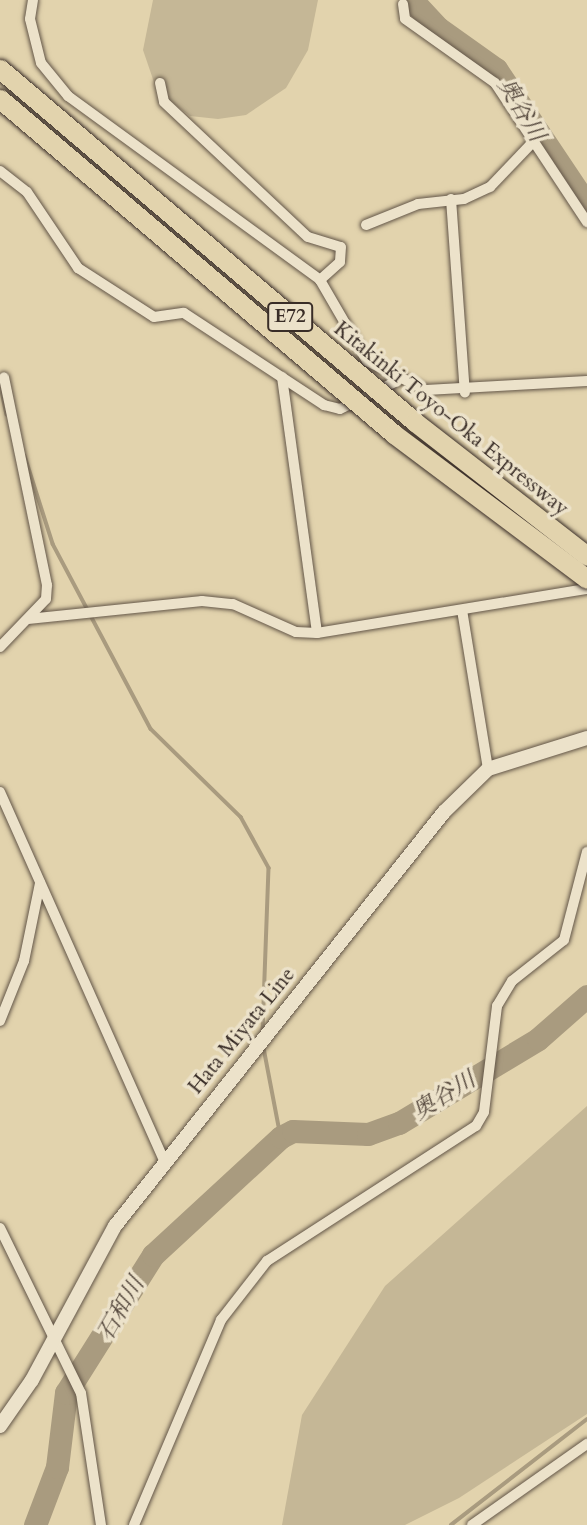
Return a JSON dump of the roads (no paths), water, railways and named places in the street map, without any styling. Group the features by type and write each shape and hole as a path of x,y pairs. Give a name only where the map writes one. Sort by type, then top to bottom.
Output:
{"highway":[{"name":"Kitakinki Toyo-Oka Expressway","path":"0,69 415,422 587,556"},
{"name":"Kitakinki Toyo-Oka Expressway","path":"0,99 394,434 587,579"}],"main road":[{"name":"Hata Miyata Line","path":"0,1426 52,1340 115,1226 444,812 488,769 587,738"}],"street":[{"path":"33,0 30,19 41,63 68,96 320,281 368,361 397,381 466,392 587,381"},
{"path":"402,4 405,19 495,83 532,143 587,222"},
{"path":"160,83 164,102 309,237 341,247 340,262 320,281"},
{"path":"366,225 418,204 450,199 490,187 532,143"},
{"path":"0,171 27,192 78,268 107,290 154,317 184,313 324,405 340,409 397,381"},
{"path":"450,199 466,392"},
{"path":"0,647 46,599 47,584 4,377"},
{"path":"282,377 317,633"},
{"path":"28,619 202,601 233,604 296,632 317,633 587,589"},
{"path":"462,610 488,769"},
{"path":"0,792 165,1161"},
{"path":"134,1525 221,1320 267,1261 475,1126 484,1112 497,1006 512,981 564,940 587,852"},
{"path":"0,1021 24,961 40,883"},
{"path":"0,1228 52,1340 81,1393 101,1525"},
{"path":"472,1525 587,1444"}],"waterway":[{"name":"奥谷川","path":"412,0 438,28 496,69 587,205"},
{"path":"0,382 7,414"},
{"path":"25,456 53,544 151,729 241,817 269,868 263,1033"},
{"name":"石和川","path":"35,1525 57,1467 66,1393 153,1255 281,1137 293,1131 368,1134 399,1123 538,1039 587,996"},
{"path":"264,1048 281,1137"},
{"path":"451,1525 587,1419"}]}
